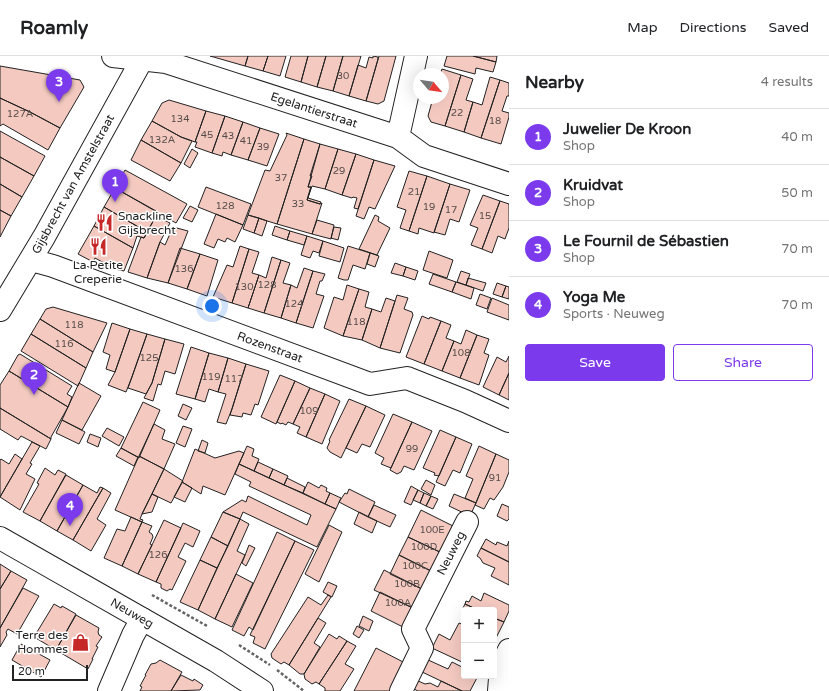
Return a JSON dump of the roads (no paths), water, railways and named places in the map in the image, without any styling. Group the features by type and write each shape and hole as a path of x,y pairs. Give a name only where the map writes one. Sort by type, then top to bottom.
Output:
{"street":[{"name":"Egelantierstraat","path":"113,56 143,58 166,62 398,137 424,156 509,184"},
{"path":"398,137 416,56"},
{"name":"Gijsbrecht van Amstelstraat","path":"0,310 30,260 143,58"},
{"name":"Rozenstraat","path":"30,260 68,272 370,384 407,378 509,420"},
{"name":"Neuweg","path":"401,691 422,648 413,629 467,522"},
{"name":"Neuweg","path":"0,538 216,661 262,691"},
{"path":"109,691 133,635 142,619"},
{"path":"499,691 501,666 509,650"}],"place":[{"name":"Le Fournil de Sébastien","path":"59,102"},
{"name":"Juwelier De Kroon","path":"115,202"},
{"name":"Snackline Gijsbrecht","path":"105,223"},
{"name":"La Petite Creperie","path":"98,246"},
{"name":"Kruidvat","path":"34,395"},
{"name":"Yoga Me","path":"70,526"},
{"name":"Terre des Hommes","path":"81,642"}]}
